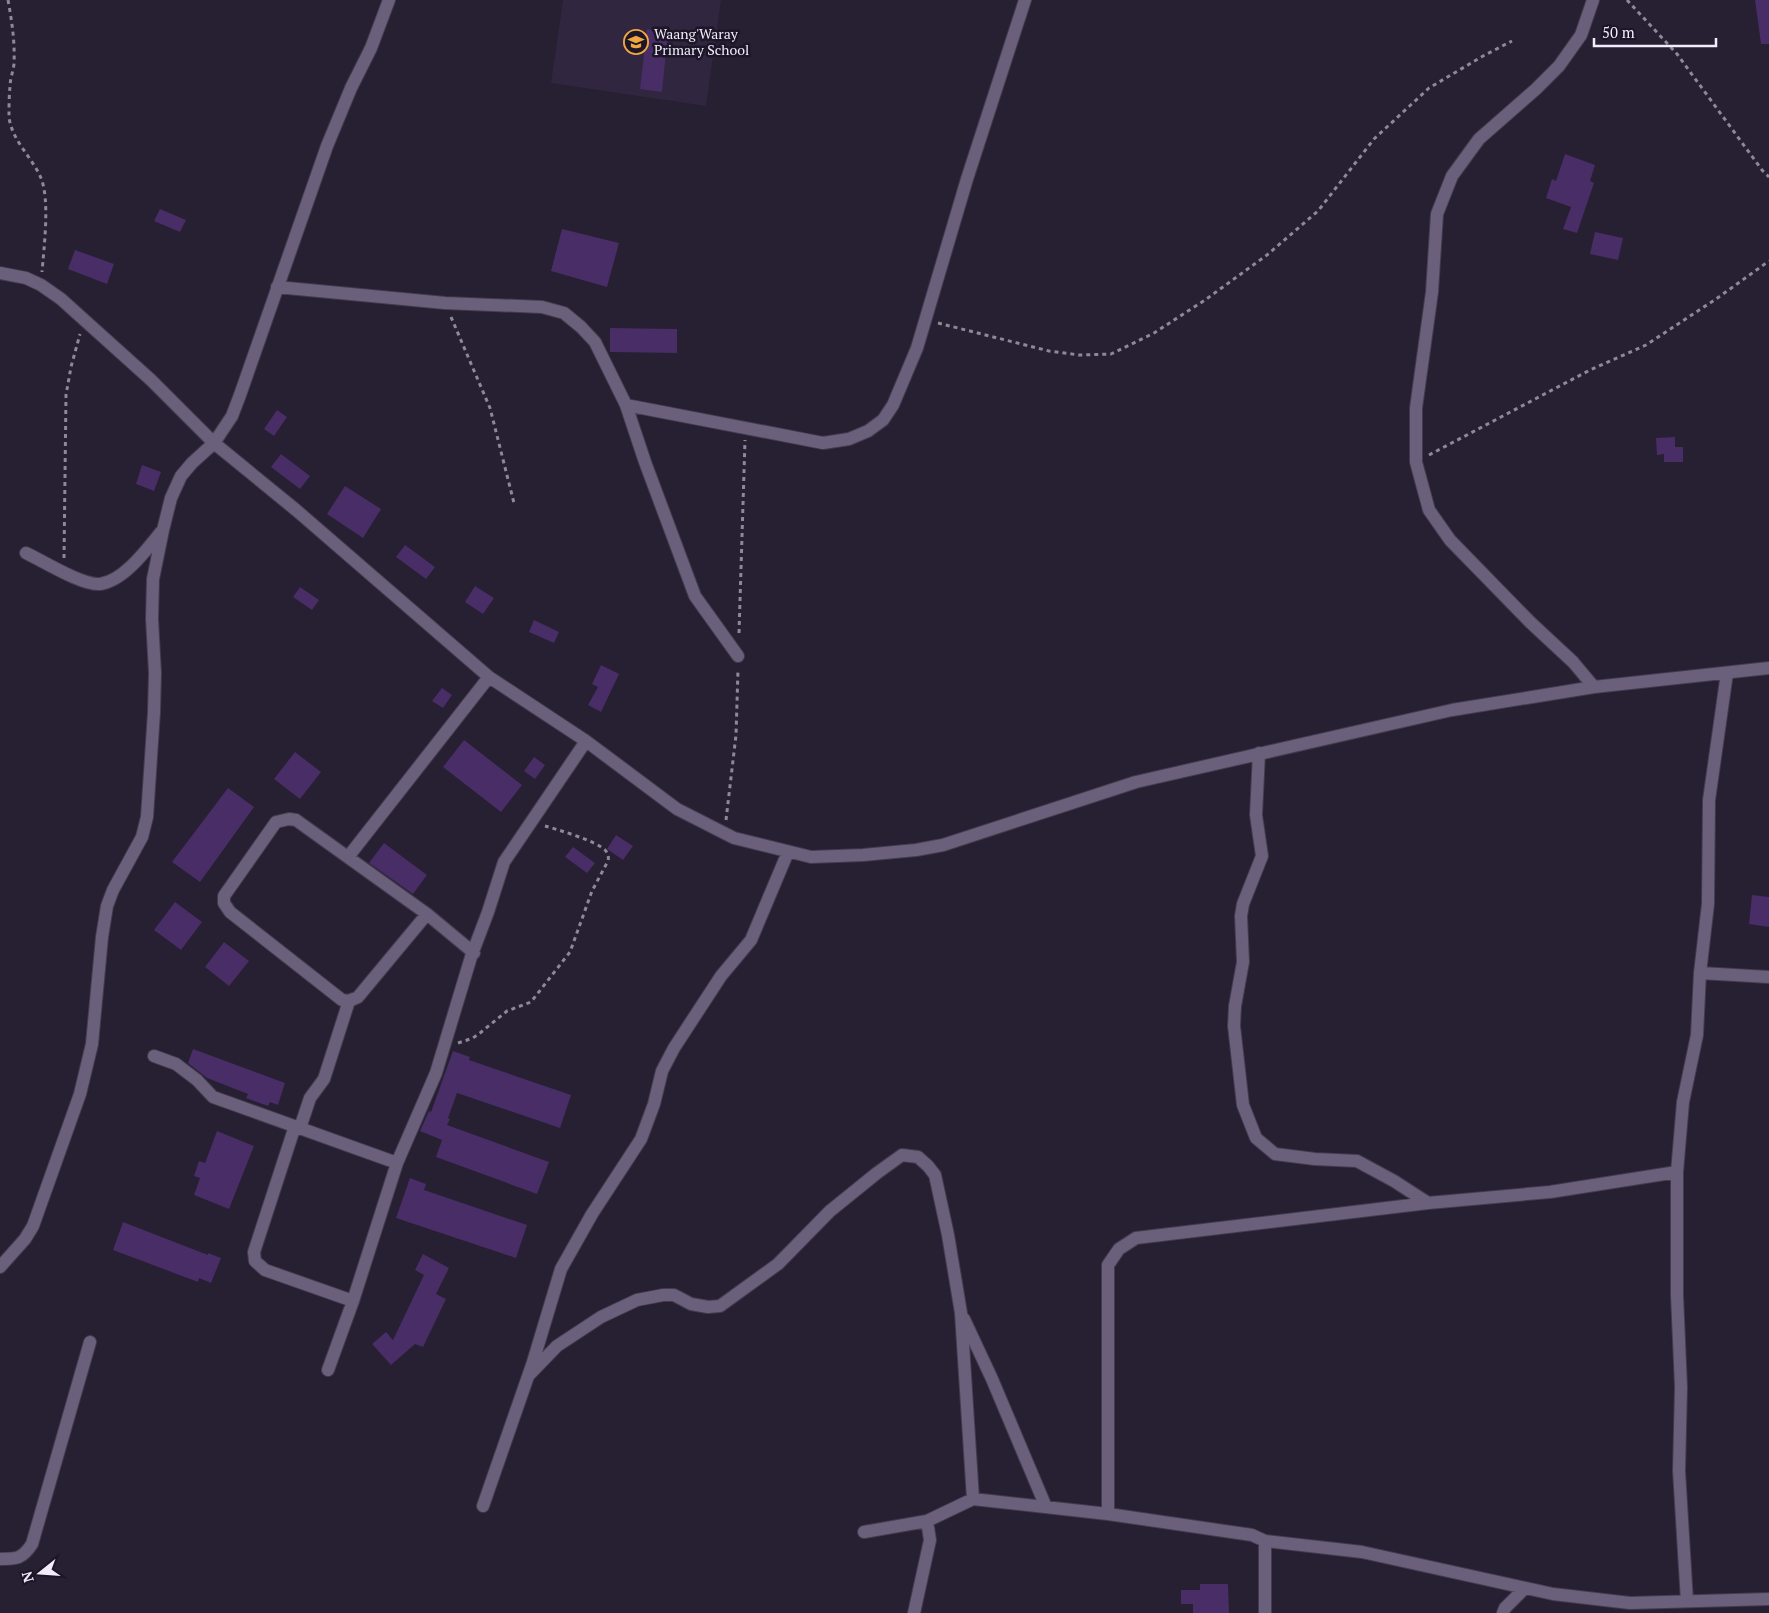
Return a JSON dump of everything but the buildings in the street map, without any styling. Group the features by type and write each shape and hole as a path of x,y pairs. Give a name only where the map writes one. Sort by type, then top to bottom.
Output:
{"street":[{"path":"0,1267 25,1239 33,1226 80,1094 92,1044 102,937 107,906 113,890 142,837 147,817 155,673 152,619 153,579 171,498 181,476 214,443 232,416 327,146 351,88 371,48 389,0"},
{"path":"626,405 822,443 849,439 868,431 883,420 893,405 917,348 967,179 1025,0"},
{"path":"1593,0 1581,35 1559,66 1479,139 1452,176 1437,214 1432,292 1416,408 1416,462 1429,510 1450,540 1530,622 1573,662 1594,687"},
{"path":"0,273 26,278 42,285 61,298 151,380 214,443 296,510 489,677 586,741 677,808 734,838 788,852 811,857 863,855 916,850 943,845 1136,782 1452,710 1594,687 1769,668"},
{"path":"277,287 445,302 542,307 564,314 581,327 595,342 626,405 695,596 738,656"},
{"path":"26,552 84,582 100,584 115,578 137,561 163,530"},
{"path":"1687,1601 1679,1471 1681,1387 1677,1295 1677,1172 1683,1102 1697,1035 1700,973 1708,904 1709,800 1726,673"},
{"path":"348,857 489,677"},
{"path":"328,1370 353,1301 397,1163 436,1072 504,862 586,741"},
{"path":"1260,753 1256,815 1262,856 1243,904 1243,962 1235,1006 1234,1026 1243,1105 1256,1138 1275,1154 1315,1159 1358,1161 1428,1203"},
{"path":"349,1002 342,1000 230,912 224,903 224,896 276,822 288,819 296,820 427,914 474,953"},
{"path":"483,1506 529,1375 561,1269 592,1214 641,1139 654,1104 662,1071 674,1048 721,976 751,940 788,852"},
{"path":"353,1301 265,1270 255,1261 254,1252 297,1127 310,1098 324,1079 349,1002 358,997 427,914"},
{"path":"1700,973 1769,977"},
{"path":"154,1056 176,1064 197,1080 213,1097 397,1163"},
{"path":"529,1375 557,1346 601,1318 637,1300 674,1295 691,1304 708,1308 720,1306 778,1264 830,1211 877,1173 902,1155 918,1157 935,1175 948,1235 961,1313 973,1499"},
{"path":"1108,1514 1108,1265 1119,1249 1136,1238 1428,1203 1550,1192 1677,1172"},
{"path":"961,1313 992,1379 1046,1507"},
{"path":"0,1559 21,1557 32,1544 90,1342"},
{"path":"864,1532 927,1521 973,1499 1108,1514 1252,1535 1265,1541 1362,1552 1553,1594 1630,1602 1769,1599"},
{"path":"914,1613 930,1540 927,1521"},
{"path":"1264,1613 1265,1541"},
{"path":"1503,1613 1505,1608 1525,1588"}],"path":[{"path":"8,0 14,36 14,66 10,86 10,119 17,141 31,159 42,179 45,203 42,285"},
{"path":"1627,0 1677,54 1769,177"},
{"path":"925,320 1049,351 1079,355 1111,354 1128,346 1154,333 1205,300 1267,255 1318,211 1374,139 1429,88 1512,41"},
{"path":"1416,462 1590,370 1646,344 1716,299 1769,261"},
{"path":"445,302 490,408 514,503"},
{"path":"64,572 66,395 71,367 85,319"},
{"path":"444,1048 473,1038 508,1011 531,1002 570,952 592,891 608,861 609,858 606,850 595,844 532,820"}],"shaded area":[{"name":"Waang'Waray Primary School","path":"563,0 721,0 706,106 551,83"}],"place":[{"name":"Waang'Waray Primary School","path":"636,42"}]}
